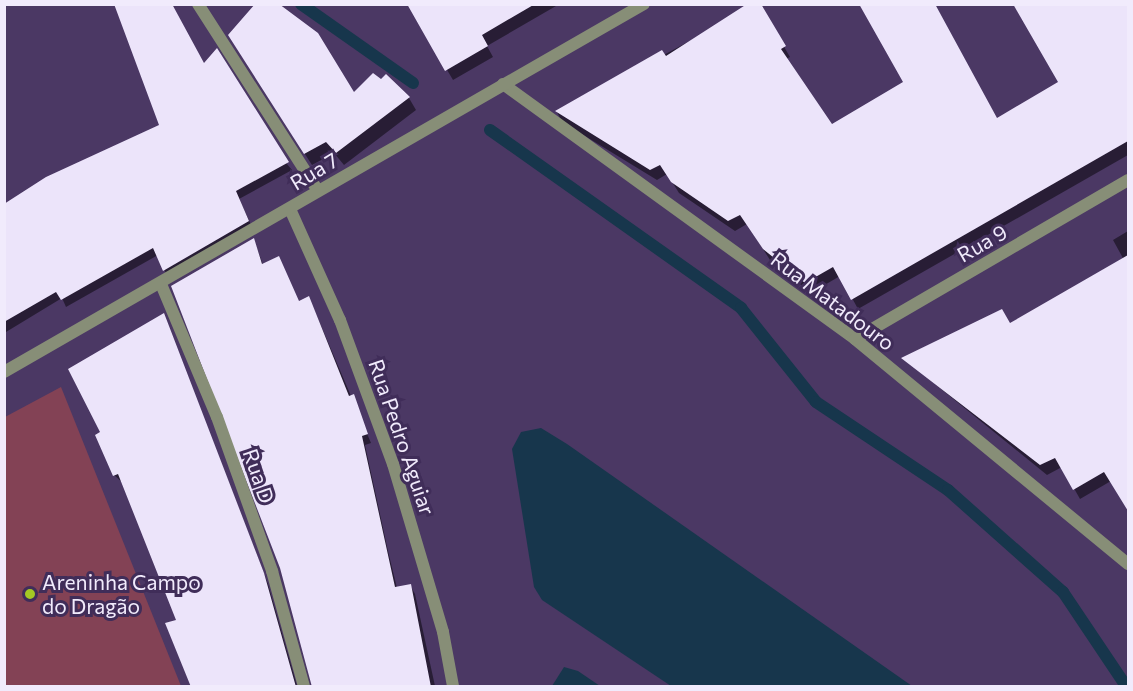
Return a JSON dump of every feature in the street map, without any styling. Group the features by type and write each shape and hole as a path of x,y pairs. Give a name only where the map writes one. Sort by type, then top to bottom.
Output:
{"street":[{"path":"198,4 318,190"},
{"name":"Rua 7","path":"4,372 161,284 290,209 318,190 644,4"},
{"name":"Rua Matadouro","path":"503,84 855,339 1128,564"},
{"name":"Rua 9","path":"855,339 1128,180"},
{"name":"Rua Pedro Aguiar","path":"290,209 340,320 393,464 443,632 453,687"},
{"name":"Rua D","path":"161,284 217,417 272,571 304,687"}],"shaded area":[{"path":"61,387 181,686 5,686 5,417"}],"water":[{"path":"541,428 912,686 671,686 542,600 534,587 512,449 521,432"},
{"path":"564,667 578,671 600,686 552,686"}],"building":[{"path":"114,4 172,4 204,63 217,48 289,162 236,191 249,221 163,271 153,248 61,300 56,292 4,322 4,204 46,177 159,125"},
{"path":"255,4 279,4 318,33 354,92 373,73 381,79 386,74 410,97 336,153 326,142 304,154 228,35"},
{"path":"407,4 535,4 482,35 488,46 445,71"},
{"path":"747,4 761,4 786,46 781,49 832,124 903,82 859,4 935,4 997,118 1058,82 1013,4 1128,4 1128,141 851,300 833,267 805,283 763,249 740,215 728,221 671,182 660,165 650,170 555,111 662,50 666,56"},
{"path":"254,238 262,264 279,256 299,301 309,296 349,396 354,394 368,434 362,436 395,587 411,584 431,687 312,687 280,568 171,286"},
{"path":"1128,255 1128,511 1104,472 1073,490 1055,458 1040,465 901,358 1002,309 1010,323"},
{"path":"164,313 264,573 296,687 191,687 165,623 176,620 118,474 113,476 95,435 100,432 68,369"}],"waterway":[{"path":"301,4 413,83"},
{"path":"490,130 741,308 816,402 948,490 1063,592 1126,686"}],"place":[{"name":"Areninha Campo do Dragão","path":"30,594"}]}
